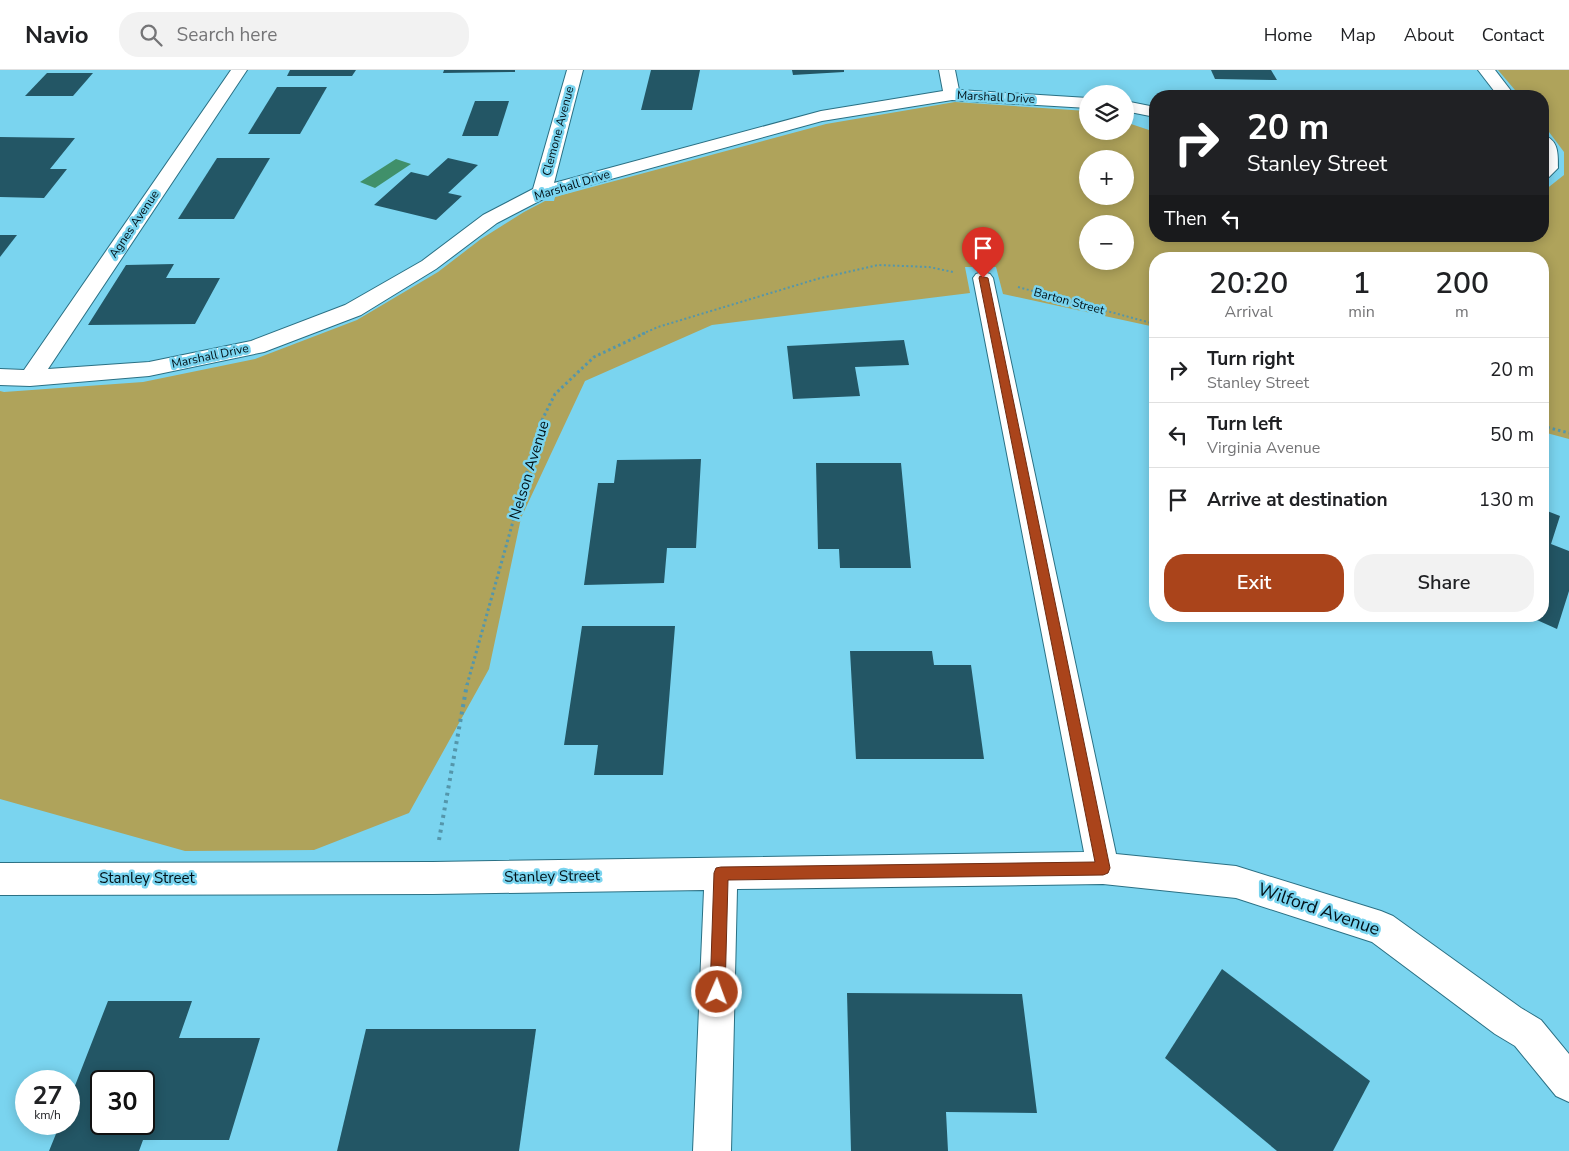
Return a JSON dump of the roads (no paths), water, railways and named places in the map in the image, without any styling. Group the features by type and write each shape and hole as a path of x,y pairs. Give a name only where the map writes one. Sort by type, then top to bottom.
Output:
{"street":[{"name":"Agnes Avenue","path":"30,378 239,70"},
{"name":"Clemone Avenue","path":"542,192 575,70"},
{"path":"947,70 952,94"},
{"path":"1486,70 1502,90"},
{"name":"Marshall Drive","path":"30,378 149,369 256,347 353,310 429,265 490,219 542,192 821,116 952,94 1079,102"},
{"path":"1134,108 1149,111"},
{"path":"1549,148 1549,168"},
{"path":"983,278 1103,868"},
{"path":"0,377 30,378"},
{"name":"Stanley Street","path":"0,879 433,878 1103,868"},
{"name":"Wilford Avenue","path":"1103,868 1236,882 1381,928 1508,1021 1528,1033 1569,1083"},
{"path":"712,1151 721,873"}]}
